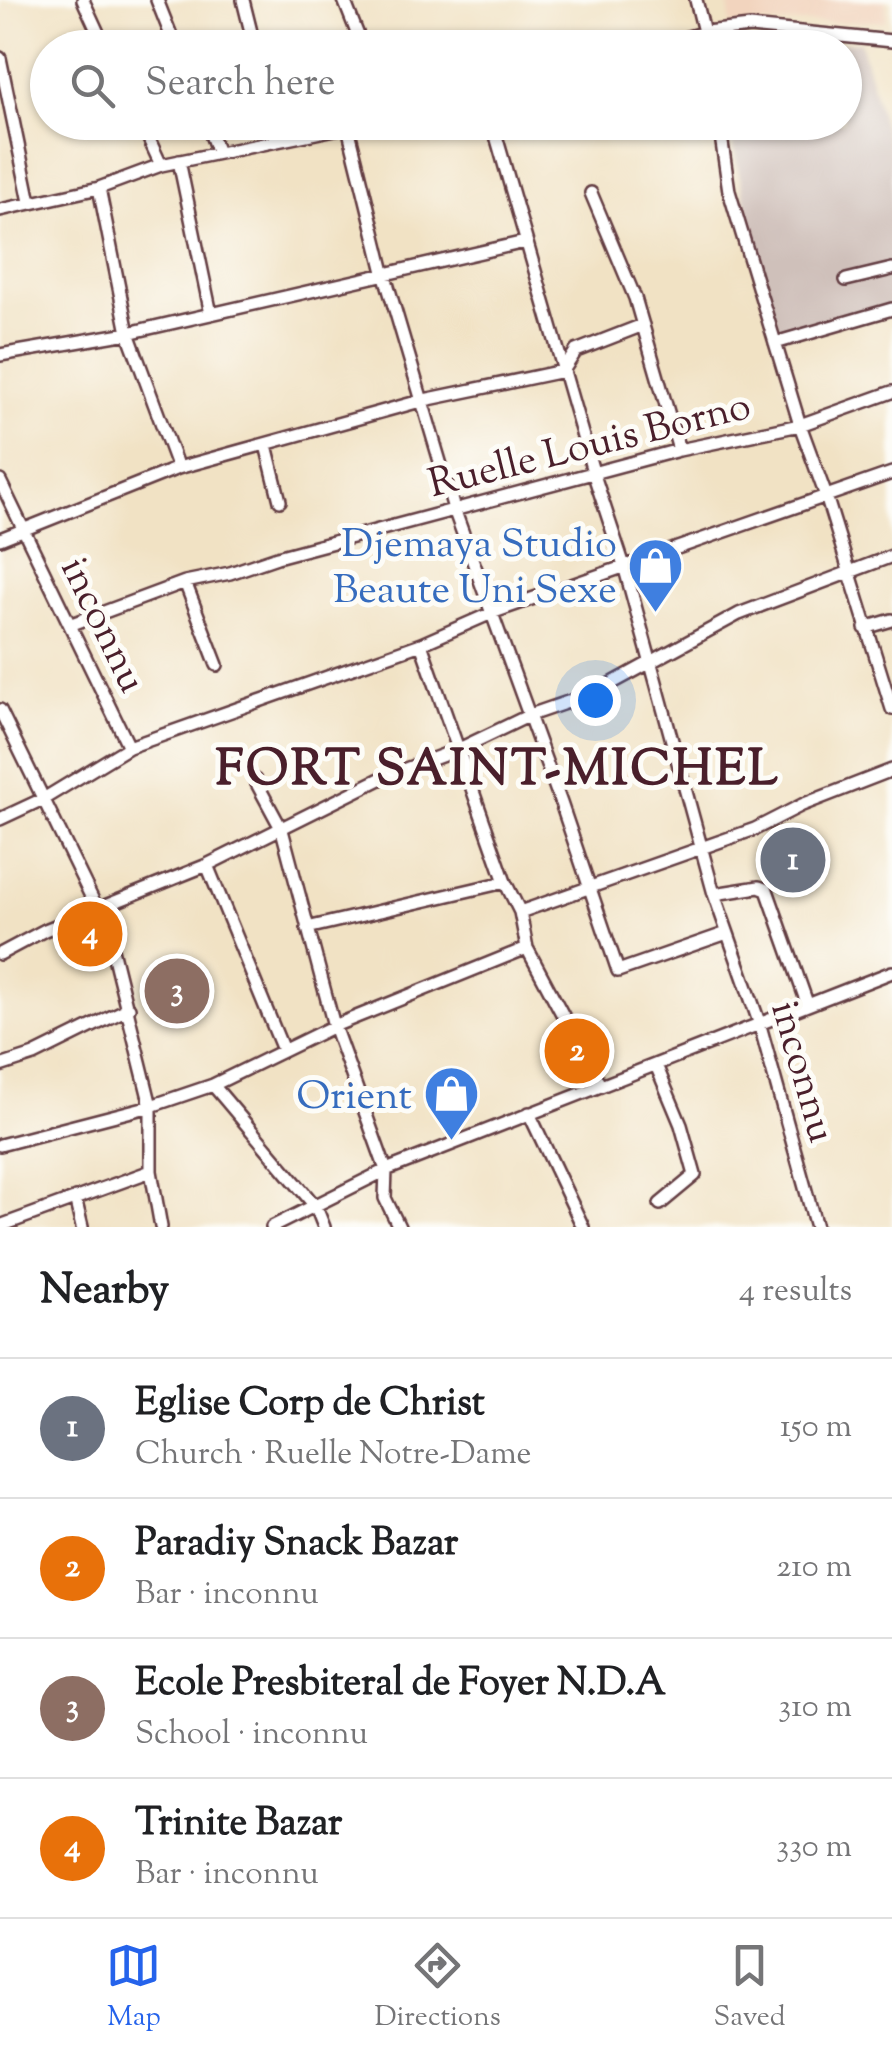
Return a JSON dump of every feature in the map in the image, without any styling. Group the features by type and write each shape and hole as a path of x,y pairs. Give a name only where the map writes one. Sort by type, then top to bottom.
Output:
{"street":[{"path":"83,0 97,30"},
{"path":"157,0 169,30"},
{"path":"243,0 250,30"},
{"path":"344,0 355,30"},
{"path":"696,0 705,30"},
{"path":"724,30 780,30"},
{"path":"862,38 892,41"},
{"path":"0,58 30,202"},
{"path":"149,140 161,165"},
{"path":"213,140 218,153"},
{"path":"0,210 100,188 161,165 282,140"},
{"path":"351,140 385,276 454,508 618,971 727,933"},
{"name":"inconnu","path":"497,140 624,569 714,894 759,1022 816,1227"},
{"path":"722,140 729,191 891,701"},
{"path":"180,161 211,314"},
{"path":"100,188 128,333 178,468"},
{"path":"590,193 635,298 679,450"},
{"path":"0,354 128,333 526,242"},
{"path":"846,280 892,269"},
{"path":"775,343 892,308"},
{"name":"inconnu","path":"0,539 178,468 424,400 564,370 576,351 643,325"},
{"name":"Ruelle Louis Borno","path":"72,624 184,582 230,573 454,508 679,450 800,424 892,392"},
{"path":"266,444 280,501"},
{"path":"0,819 45,798 129,748 422,644 494,612 892,473"},
{"name":"inconnu","path":"0,482 129,748"},
{"path":"0,954 44,930 208,865 384,777 457,750 530,715 594,693 739,614 892,556"},
{"name":"inconnu","path":"184,582 217,664"},
{"path":"866,628 892,620"},
{"path":"422,644 505,882 520,912 526,948 600,1084"},
{"path":"0,710 100,910 129,1008 151,1106 151,1172 161,1227"},
{"path":"520,912 755,829 892,770"},
{"path":"255,780 282,830 334,1026 386,1170 385,1198 399,1227"},
{"path":"208,865 283,1050"},
{"path":"307,928 505,882"},
{"path":"714,894 759,887 767,890 808,1003"},
{"path":"0,1145 151,1106 213,1085 334,1026 526,948"},
{"path":"272,1227 386,1170 892,972"},
{"path":"0,1066 34,1056 129,1008"},
{"path":"656,1065 696,1174 660,1204"},
{"path":"213,1085 316,1207 324,1227"},
{"path":"530,1113 583,1227"},
{"path":"0,1226 151,1172"},
{"path":"75,1198 82,1227"}],"shaded area":[{"path":"729,0 886,0 886,21 730,25"},
{"path":"862,49 892,156 892,305 782,337 764,289 732,140 862,140"}],"place":[{"name":"Djemaya Studio Beaute Uni Sexe","path":"656,614"},
{"name":"Eglise Corp de Christ","path":"793,860"},
{"name":"Trinite Bazar","path":"90,934"},
{"name":"Ecole Presbiteral de Foyer N.D.A","path":"177,991"},
{"name":"Paradiy Snack Bazar","path":"577,1051"},
{"name":"Orient","path":"451,1143"}],"district":[{"name":"FORT SAINT-MICHEL","path":"498,766"}]}
